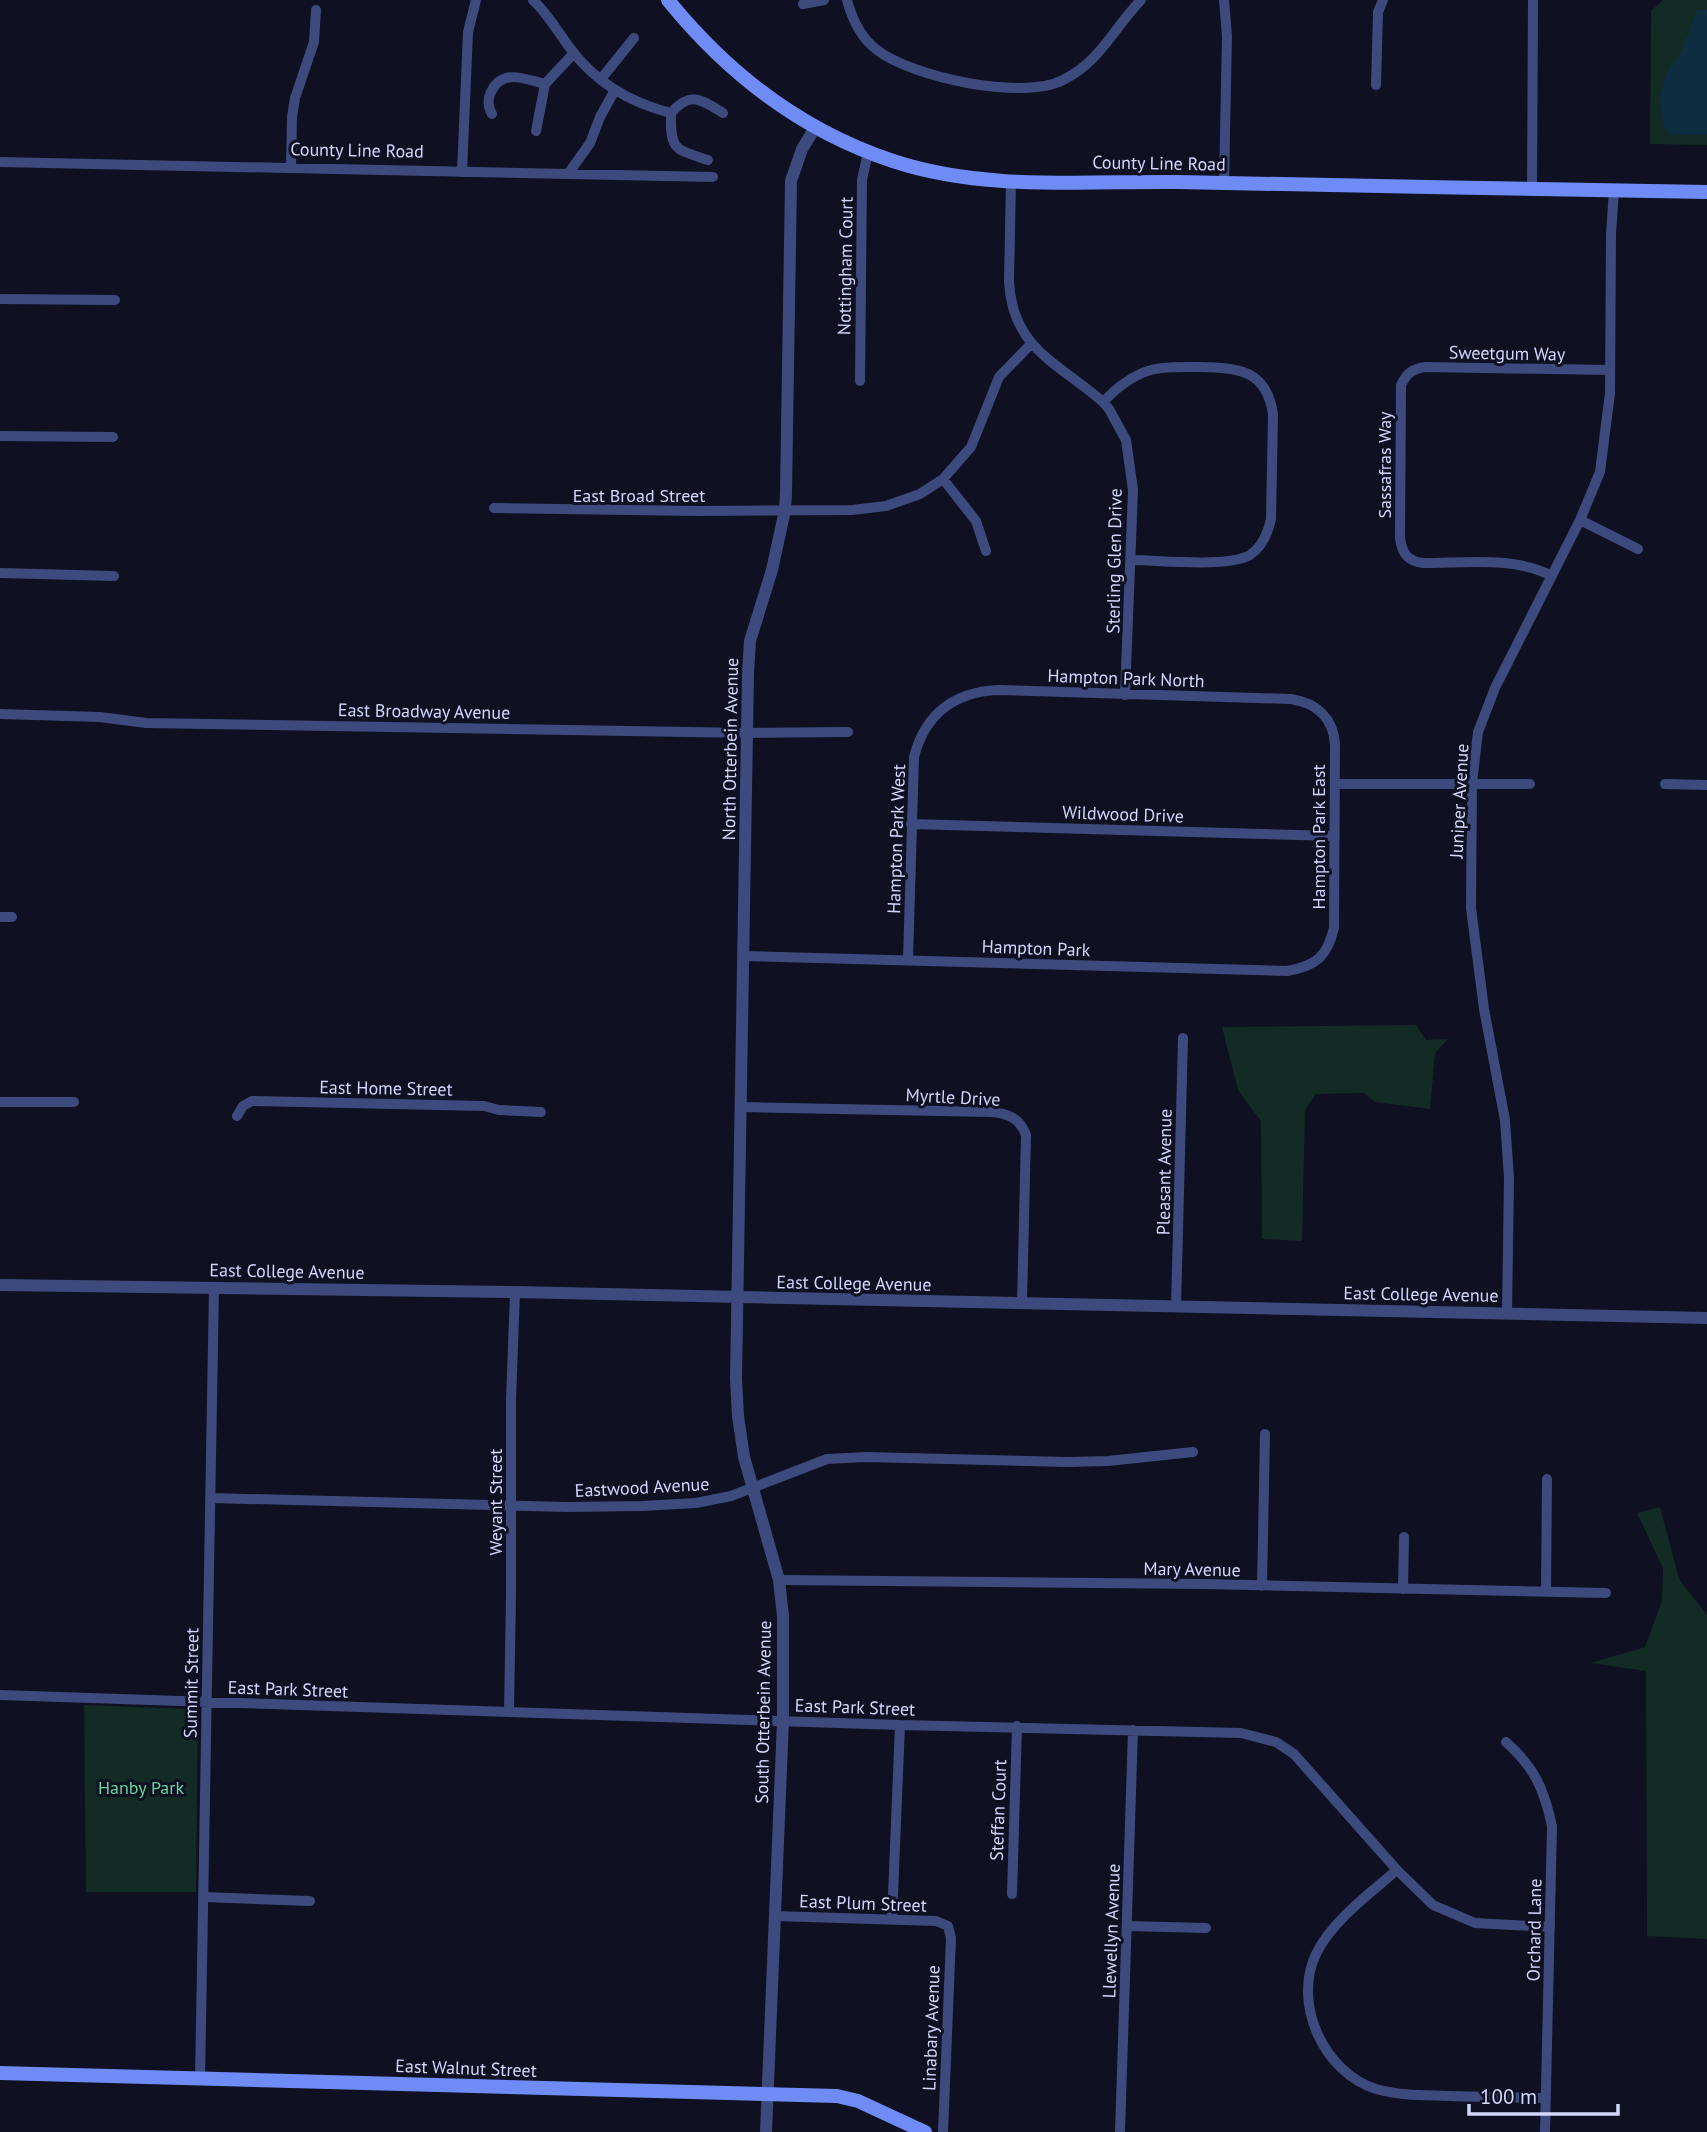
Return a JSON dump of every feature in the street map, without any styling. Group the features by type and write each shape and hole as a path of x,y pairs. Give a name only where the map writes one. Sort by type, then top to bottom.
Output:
{"main road":[{"name":"County Line Road","path":"668,0 702,41 739,75 781,107 815,128 869,152 918,169 1011,181 1707,192"},
{"name":"East Walnut Street","path":"0,2073 828,2096 858,2101 925,2132"}],"street":[{"path":"462,172 468,32 476,0"},
{"path":"533,0 574,53 601,79 615,90 642,104 671,113"},
{"path":"803,4 824,0"},
{"path":"846,0 863,37 892,61 955,80 1020,89 1059,83 1078,72 1095,58 1141,0"},
{"path":"1224,0 1227,36 1224,183"},
{"path":"1376,85 1378,12 1383,0"},
{"path":"1532,189 1533,0"},
{"path":"291,168 295,98 314,42 316,10"},
{"path":"601,79 634,38"},
{"path":"536,131 545,84 574,53"},
{"path":"492,114 488,102 501,79 509,76 545,84"},
{"path":"568,174 590,143 615,90"},
{"path":"708,160 679,150 674,145 670,135 671,113 680,103 694,98 723,113"},
{"name":"North Otterbein Avenue","path":"736,1298 750,641 772,570 785,510 790,193 795,165 815,128"},
{"name":"Nottingham Court","path":"860,381 862,180 869,152"},
{"name":"County Line Road","path":"0,162 713,177"},
{"name":"Sterling Glen Drive","path":"1011,181 1010,295 1017,320 1031,344 1103,402 1126,440 1133,490 1125,695"},
{"name":"Juniper Avenue","path":"1507,1313 1509,1178 1503,1111 1484,1009 1471,908 1472,783 1478,732 1495,688 1580,520 1600,472 1610,393 1611,234 1614,190"},
{"path":"0,299 115,300"},
{"name":"East Broad Street","path":"494,509 852,510 886,506 920,494 943,479 971,447 999,377 1031,344"},
{"path":"1103,402 1130,379 1145,372 1176,367 1240,370 1260,381 1271,402 1271,519 1268,533 1260,546 1242,559 1221,562 1131,560"},
{"name":"Sweetgum Way","path":"1406,374 1415,368 1425,367 1609,370"},
{"name":"Sassafras Way","path":"1406,374 1400,396 1400,538 1405,556 1413,562 1423,563 1504,563 1537,568 1552,576"},
{"path":"0,436 113,437"},
{"path":"943,479 976,521 986,551"},
{"path":"1580,520 1638,549"},
{"path":"0,573 114,576"},
{"name":"Hampton Park North","path":"929,723 951,702 985,690 1291,699 1312,705 1327,718"},
{"name":"East Broadway Avenue","path":"0,714 100,717 146,723 748,733 848,732"},
{"name":"Hampton Park East","path":"1323,955 1331,942 1334,928 1334,739 1327,718"},
{"name":"Hampton Park West","path":"908,960 914,757 929,723"},
{"path":"1335,784 1530,784"},
{"path":"1665,784 1707,785"},
{"name":"Wildwood Drive","path":"911,824 1334,836"},
{"path":"0,917 12,917"},
{"name":"Hampton Park","path":"744,956 1287,971 1307,967 1323,955"},
{"name":"Pleasant Avenue","path":"1177,1307 1183,1038"},
{"name":"East Home Street","path":"237,1116 243,1106 253,1101 484,1106 499,1110 541,1112"},
{"path":"0,1102 74,1102"},
{"name":"Myrtle Drive","path":"741,1107 990,1112 1001,1113 1018,1121 1026,1135 1022,1303"},
{"name":"East College Avenue","path":"0,1285 515,1292 1707,1318"},
{"name":"Summit Street","path":"200,2080 214,1287"},
{"name":"Weyant Street","path":"509,1712 511,1401 515,1292"},
{"name":"South Otterbein Avenue","path":"736,1298 736,1379 744,1457 779,1580 783,1616 783,1721 766,2132"},
{"path":"1262,1586 1265,1434"},
{"name":"Eastwood Avenue","path":"211,1499 510,1506 696,1503 753,1489 796,1469 827,1459 846,1457 1068,1462 1108,1461 1193,1452"},
{"path":"1546,1592 1547,1479"},
{"path":"1403,1589 1404,1537"},
{"name":"Mary Avenue","path":"779,1580 1262,1586 1605,1594"},
{"name":"East Park Street","path":"0,1695 900,1725 1241,1733 1276,1742 1294,1754 1397,1870 1433,1905 1475,1923 1550,1927"},
{"path":"892,1919 900,1725"},
{"name":"Steffan Court","path":"1012,1894 1017,1726"},
{"name":"Llewellyn Avenue","path":"1120,2132 1133,1730"},
{"name":"Orchard Lane","path":"1506,1742 1536,1775 1546,1799 1552,1826 1545,2132"},
{"path":"1397,1870 1349,1912 1316,1954 1308,1989 1310,2007 1314,2025 1329,2055 1353,2078 1375,2088 1402,2095 1546,2098"},
{"path":"203,1897 310,1901"},
{"name":"East Plum Street","path":"775,1916 936,1921 948,1926"},
{"name":"Linabary Avenue","path":"943,2132 951,1938 948,1926"},
{"path":"1127,1926 1206,1928"}],"green space":[{"path":"1663,0 1707,0 1707,145 1650,144 1651,11"},
{"path":"1416,1025 1426,1040 1448,1039 1435,1053 1430,1109 1375,1102 1364,1093 1316,1094 1305,1110 1302,1241 1262,1239 1261,1121 1238,1090 1222,1027"},
{"path":"1660,1507 1679,1579 1707,1615 1707,1939 1647,1936 1646,1671 1591,1663 1645,1647 1662,1601 1663,1568 1637,1513"},
{"name":"Hanby Park","path":"84,1705 193,1709 198,1714 196,1892 86,1892"}],"water":[{"path":"1707,9 1707,135 1670,135 1663,124 1659,97 1669,67 1680,55 1697,10"}]}
